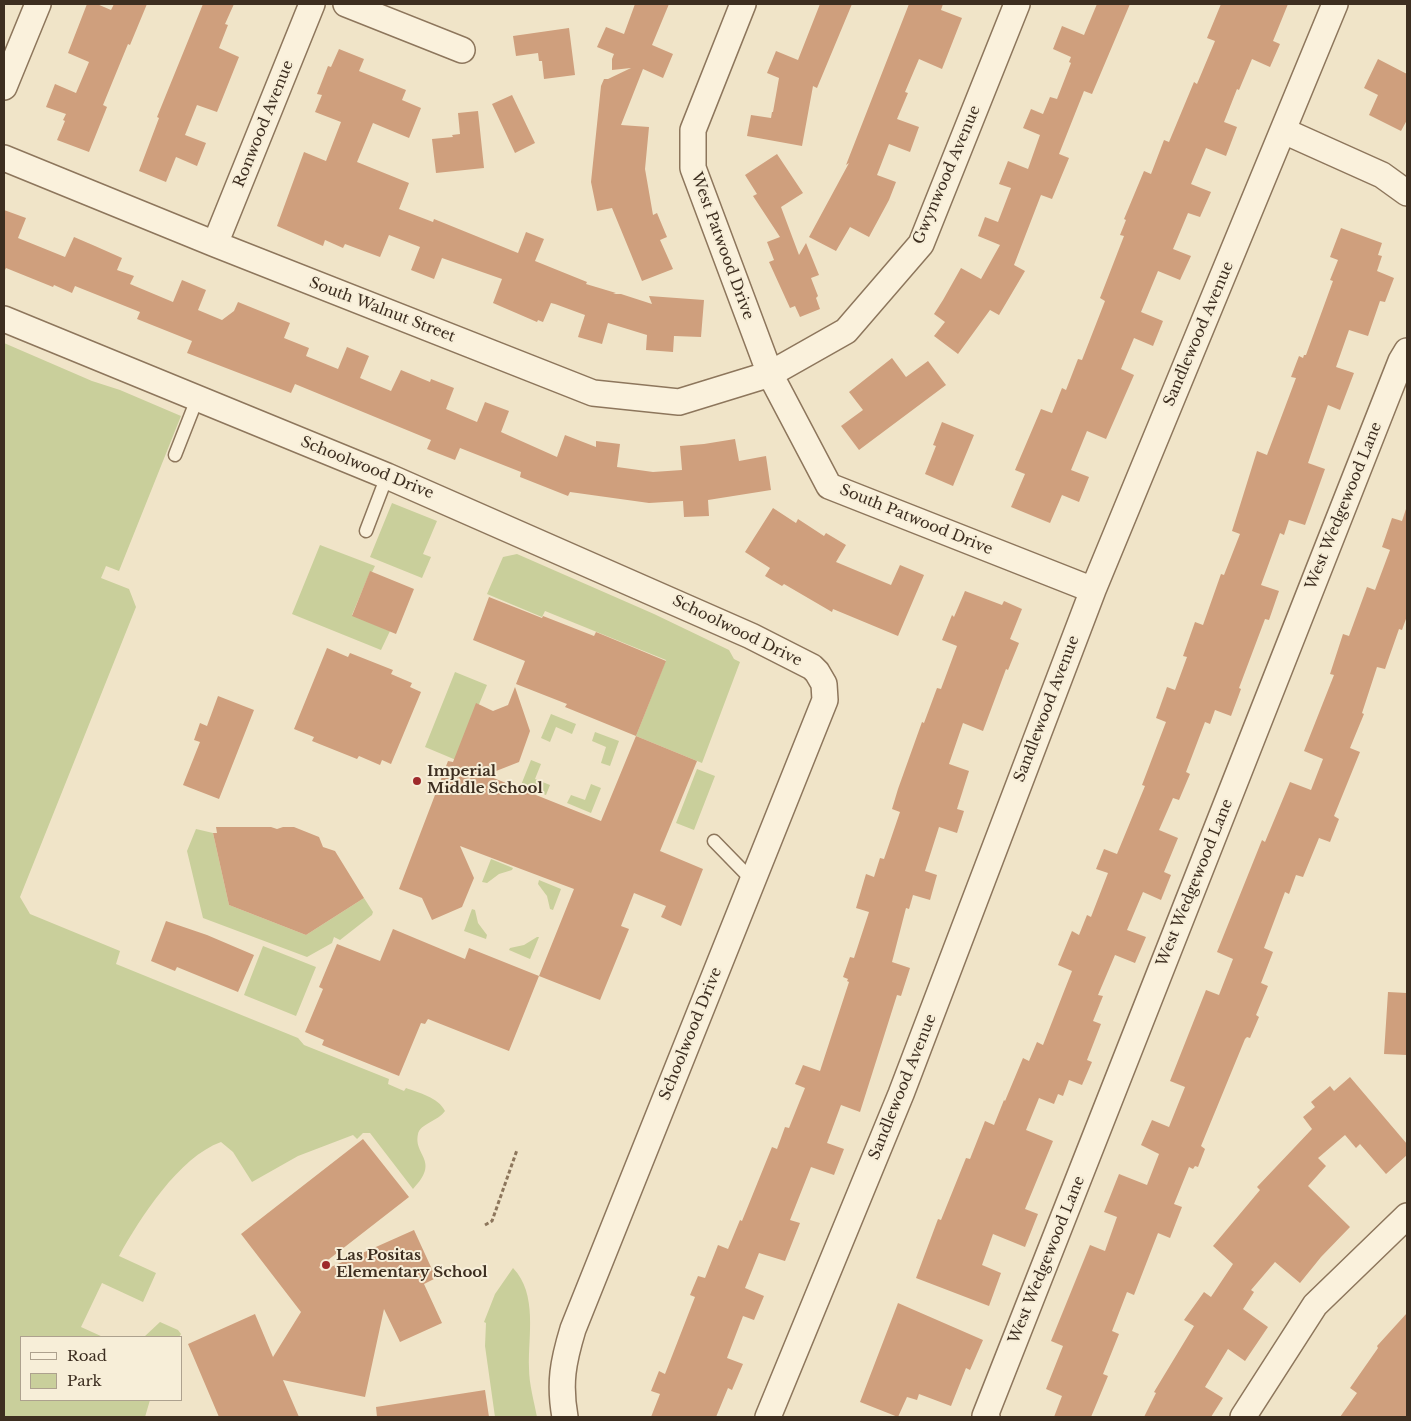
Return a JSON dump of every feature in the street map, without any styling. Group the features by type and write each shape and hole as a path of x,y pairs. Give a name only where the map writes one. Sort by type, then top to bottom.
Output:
{"street":[{"path":"4,87 38,4"},
{"name":"Ronwood Avenue","path":"215,244 312,4"},
{"path":"346,4 462,50"},
{"name":"West Patwood Drive","path":"743,4 693,130 693,168 770,374"},
{"name":"Gwynwood Avenue","path":"770,374 846,331 921,244 1017,4"},
{"name":"Sandlewood Avenue","path":"768,1417 901,1094 1093,590 1335,4"},
{"path":"1284,131 1382,175 1407,193"},
{"name":"South Walnut Street","path":"4,158 215,244 593,393 680,402 770,374"},
{"name":"Schoolwood Drive","path":"4,318 387,476 751,636 807,665 817,672 824,684 825,700 573,1329 563,1362 562,1380 565,1417"},
{"name":"West Wedgewood Lane","path":"986,1417 1394,379 1407,351"},
{"name":"South Patwood Drive","path":"770,374 829,486 1093,590"},
{"path":"1243,1417 1315,1305 1407,1216"}],"lane":[{"path":"175,455 198,399"},
{"path":"366,531 387,476"},
{"path":"714,841 753,881"}],"path":[{"path":"485,1225 492,1221 517,1150"}],"green space":[{"path":"4,343 92,381 120,390 181,416 119,571 106,566 101,578 129,589 136,607 20,897 30,914 120,951 116,964 298,1038 304,1045 389,1079 388,1084 404,1091 406,1088 428,1096 438,1102 445,1111 419,1131 417,1141 426,1165 421,1179 413,1189 370,1133 363,1133 357,1139 353,1135 298,1156 252,1182 233,1152 221,1142 205,1150 190,1161 162,1190 149,1207 119,1256 156,1273 143,1302 102,1283 81,1327 101,1336 20,1336 20,1401 150,1401 145,1417 4,1417"},
{"path":"392,503 437,521 423,554 431,557 422,578 370,557"},
{"path":"320,545 375,566 372,572 370,572 352,615 390,631 381,650 292,614"},
{"path":"517,554 654,614 729,650 734,659 740,662 702,763 636,736 666,660 545,611 542,617 487,594 503,557"},
{"path":"455,672 487,685 456,760 425,747"},
{"path":"551,714 576,724 572,734 556,727 550,742 541,738"},
{"path":"595,732 619,741 610,766 601,763 606,747 592,741"},
{"path":"531,760 541,764 535,779 550,785 546,795 521,785"},
{"path":"697,769 715,776 694,830 676,823"},
{"path":"591,784 601,788 591,813 567,803 571,795 585,800"},
{"path":"196,829 213,833 229,905 306,935 364,898 373,912 372,915 340,940 334,937 332,943 307,957 203,918 187,851"},
{"path":"491,859 513,868 499,874 487,883 482,882"},
{"path":"539,880 561,889 553,910 550,909 547,896 538,884"},
{"path":"472,909 475,910 478,923 487,935 486,939 464,931"},
{"path":"539,937 530,959 509,950 510,948 524,945"},
{"path":"263,946 316,967 296,1016 244,995"},
{"path":"513,1268 521,1278 529,1303 529,1374 537,1417 495,1417 485,1346 486,1323 484,1322 495,1294"},
{"path":"160,1322 178,1330 181,1334 180,1336 145,1336"}],"building":[{"path":"87,4 97,4 111,10 114,4 147,4 103,105 107,107 89,152 57,140 66,114 46,107 55,84 76,93 89,62 68,53"},
{"path":"203,4 234,4 225,24 228,25 219,48 239,57 217,112 197,105 185,135 206,143 197,166 176,157 166,182 139,171 159,118 157,117"},
{"path":"635,4 669,4 652,45 673,54 663,78 643,69 621,125 649,127 645,169 653,215 657,213 667,237 660,240 673,269 642,281 612,208 597,211 591,182 601,86 604,79 608,79 631,68 612,70 614,54 597,47 606,27 624,34"},
{"path":"820,4 852,4 817,88 813,86 802,146 747,136 751,115 771,118 779,78 767,73 776,51 798,60"},
{"path":"909,4 943,4 941,10 962,18 942,69 919,59 905,92 908,93 897,119 919,127 910,152 889,144 877,175 896,182 889,200 869,237 850,227 836,251 809,237 849,163 846,165"},
{"path":"1097,4 1130,4 1092,94 1084,91 1059,154 1069,158 1052,199 1041,195 1014,265 1025,271 999,315 990,310 958,354 934,336 945,322 934,314 961,268 981,279 1000,245 978,236 985,217 998,222 1011,188 999,184 1008,161 1028,169 1040,135 1023,128 1031,109 1043,114 1050,97 1057,99 1071,63 1069,62 1071,57 1053,49 1062,26 1084,35"},
{"path":"1221,4 1288,4 1273,41 1280,44 1270,67 1252,59 1239,90 1237,89 1224,122 1237,127 1226,156 1206,148 1191,184 1211,192 1200,217 1188,213 1173,249 1191,256 1180,280 1158,271 1141,312 1163,321 1153,346 1134,338 1121,369 1134,375 1106,439 1087,431 1071,470 1089,477 1079,502 1062,495 1050,523 1011,507 1025,474 1015,470 1041,409 1052,413 1062,388 1066,390 1078,359 1082,360 1105,301 1100,298 1124,236 1120,235 1126,220 1124,219 1144,171 1151,174 1164,140 1169,142 1194,82 1197,84 1215,41 1207,38"},
{"path":"569,28 575,75 544,79 542,61 539,61 538,53 516,56 513,36"},
{"path":"339,49 364,59 359,71 406,90 402,100 421,108 409,138 373,123 357,162 409,183 399,209 433,222 434,219 518,253 526,232 544,239 535,261 587,282 586,284 616,293 613,294 621,294 652,304 649,296 704,300 701,337 674,336 673,352 646,350 647,335 608,323 602,344 578,337 585,315 551,303 543,322 538,320 537,322 493,303 502,279 442,258 434,279 411,270 420,247 389,235 380,257 345,244 343,248 325,240 323,246 277,226 304,152 326,161 341,122 315,112 322,95 317,94 328,66 331,67"},
{"path":"1378,59 1407,74 1407,120 1401,131 1369,115 1378,95 1364,88"},
{"path":"512,95 535,143 515,153 492,104"},
{"path":"478,111 484,168 436,173 432,139 453,137 452,135 460,134 458,113"},
{"path":"777,154 803,193 781,207 799,255 806,243 819,275 811,278 818,296 816,298 820,309 800,317 795,306 790,308 769,262 774,260 767,242 780,237 753,196 757,194 745,175"},
{"path":"4,210 26,218 18,238 65,257 74,237 122,258 117,270 134,276 130,284 173,302 182,280 206,290 198,310 222,320 234,311 238,302 290,323 284,338 309,348 306,356 338,369 347,347 369,356 360,378 391,391 401,370 430,382 431,379 454,388 446,409 477,422 485,402 509,411 501,432 557,457 565,435 596,447 596,441 620,444 617,467 653,472 682,470 680,446 735,439 739,461 766,456 771,490 708,500 709,516 684,517 683,501 649,503 570,492 568,496 520,477 521,472 460,448 455,460 427,449 431,440 295,384 291,393 187,353 192,341 137,319 140,312 75,286 72,293 6,268 4,272"},
{"path":"1341,228 1382,243 1378,255 1382,256 1377,271 1394,278 1385,302 1380,301 1368,336 1349,330 1336,367 1354,373 1340,410 1328,405 1308,463 1325,469 1305,525 1289,520 1284,535 1280,533 1261,585 1279,591 1269,620 1265,619 1239,688 1241,689 1231,716 1215,710 1210,724 1205,722 1186,772 1190,774 1179,800 1173,798 1159,830 1178,838 1164,872 1171,875 1161,900 1143,892 1127,930 1146,937 1135,963 1115,955 1098,995 1103,996 1093,1021 1101,1024 1087,1060 1092,1062 1082,1085 1069,1080 1063,1096 1058,1094 1054,1104 1039,1098 1026,1130 1053,1141 1025,1209 1038,1214 1025,1247 993,1234 982,1265 1001,1273 989,1306 916,1278 938,1219 941,1220 966,1158 970,1159 985,1121 994,1125 1023,1058 1029,1061 1037,1042 1043,1045 1072,971 1058,965 1072,931 1079,935 1087,915 1091,917 1108,873 1096,869 1104,849 1117,854 1145,786 1142,785 1166,722 1156,718 1167,687 1175,690 1187,657 1183,656 1195,622 1203,625 1221,574 1224,575 1240,534 1232,531 1257,451 1267,455 1296,378 1291,377 1299,356 1303,358 1306,355 1333,281 1330,280 1338,260 1330,257"},
{"path":"892,358 906,377 928,361 946,385 859,450 841,426 863,410 849,392"},
{"path":"942,422 974,435 953,486 925,474 936,446 933,445"},
{"path":"773,508 796,523 798,519 824,536 826,533 846,545 836,562 891,585 900,565 924,575 898,636 833,609 832,612 784,584 782,586 765,576 770,568 745,552"},
{"path":"1406,509 1407,616 1402,630 1399,629 1385,669 1377,667 1362,713 1364,714 1350,748 1360,752 1334,816 1339,819 1330,842 1319,838 1303,877 1296,875 1289,894 1285,892 1264,948 1273,952 1261,983 1268,986 1256,1015 1259,1017 1250,1038 1247,1037 1245,1039 1201,1146 1205,1149 1198,1167 1195,1166 1193,1169 1189,1167 1174,1204 1182,1207 1170,1238 1158,1233 1134,1295 1127,1292 1112,1331 1119,1334 1103,1374 1108,1376 1091,1417 1054,1417 1062,1396 1046,1389 1063,1346 1051,1341 1090,1245 1105,1251 1117,1217 1104,1212 1119,1174 1147,1185 1159,1154 1141,1145 1152,1120 1169,1127 1185,1087 1170,1081 1206,990 1219,995 1233,959 1217,952 1262,840 1265,842 1290,782 1311,790 1323,759 1304,751 1334,675 1330,674 1343,634 1349,636 1367,587 1375,590 1390,550 1382,547 1392,518 1402,521"},
{"path":"370,571 414,589 396,634 352,616"},
{"path":"965,591 1002,605 1004,601 1022,609 1010,639 1019,643 1008,670 1006,669 983,731 963,723 949,764 969,771 957,809 964,811 957,833 939,827 925,871 937,875 930,900 913,895 909,909 906,908 892,962 910,968 901,996 897,995 860,1112 841,1105 827,1143 844,1149 834,1175 811,1167 790,1220 800,1223 785,1261 759,1253 745,1288 764,1296 754,1320 743,1316 727,1358 743,1364 732,1390 728,1388 716,1417 651,1417 660,1394 651,1391 659,1371 665,1374 695,1297 690,1295 698,1276 705,1278 718,1245 728,1249 740,1220 742,1221 772,1147 777,1149 785,1127 789,1128 805,1088 795,1084 803,1065 820,1071 849,982 847,981 848,979 843,977 850,957 854,958 869,912 856,908 866,874 874,877 880,858 884,859 900,812 892,809 898,789 922,722 924,723 937,688 941,689 957,646 942,640 952,615 954,617"},
{"path":"489,597 594,636 596,632 666,661 636,736 565,707 567,704 516,684 525,661 473,640"},
{"path":"327,648 348,657 350,653 393,670 391,674 412,683 410,687 421,692 391,764 382,760 380,765 359,756 357,759 312,741 314,737 294,729"},
{"path":"515,687 530,731 519,762 486,775 601,821 636,736 697,761 660,851 703,869 681,926 661,917 666,906 634,893 621,926 629,929 600,1000 539,976 574,889 460,846 474,878 462,907 432,920 422,898 399,889 448,761 453,762 476,703 493,711 508,705"},
{"path":"218,696 254,710 219,799 183,785 200,742 194,740 200,723 207,726"},
{"path":"216,827 271,827 277,829 294,827 319,837 323,847 335,851 364,898 306,935 229,905 213,833 217,833"},
{"path":"166,921 207,935 254,955 238,992 177,967 175,971 151,961"},
{"path":"393,929 465,959 469,948 539,976 509,1051 428,1019 425,1024 421,1023 399,1076 322,1045 324,1040 305,1032 323,989 319,987 337,944 380,961"},
{"path":"1388,992 1407,993 1407,1055 1384,1054"},
{"path":"1350,1077 1407,1144 1407,1155 1386,1174 1360,1144 1356,1148 1345,1135 1318,1158 1326,1166 1308,1186 1350,1227 1321,1257 1300,1283 1275,1262 1251,1290 1254,1292 1243,1309 1268,1327 1245,1361 1228,1349 1205,1387 1223,1398 1211,1417 1144,1417 1156,1393 1154,1392 1194,1326 1184,1320 1204,1292 1211,1297 1233,1264 1213,1246 1260,1190 1257,1187 1312,1129 1303,1117 1315,1107 1311,1102 1330,1086 1334,1091"},
{"path":"363,1139 409,1197 319,1267 322,1271 414,1230 436,1278 424,1284 442,1323 400,1342 384,1309 365,1397 283,1380 299,1417 219,1417 188,1344 255,1314 273,1357 301,1312 241,1234"},
{"path":"898,1303 983,1340 970,1370 966,1368 951,1406 919,1394 917,1400 907,1397 898,1417 860,1402"},
{"path":"1407,1313 1407,1417 1340,1417 1357,1393 1350,1388 1378,1348 1377,1346"},
{"path":"485,1390 489,1417 377,1417 376,1407"}],"place":[{"name":"Imperial Middle School","path":"417,781"},
{"name":"Las Positas Elementary School","path":"326,1265"}]}
